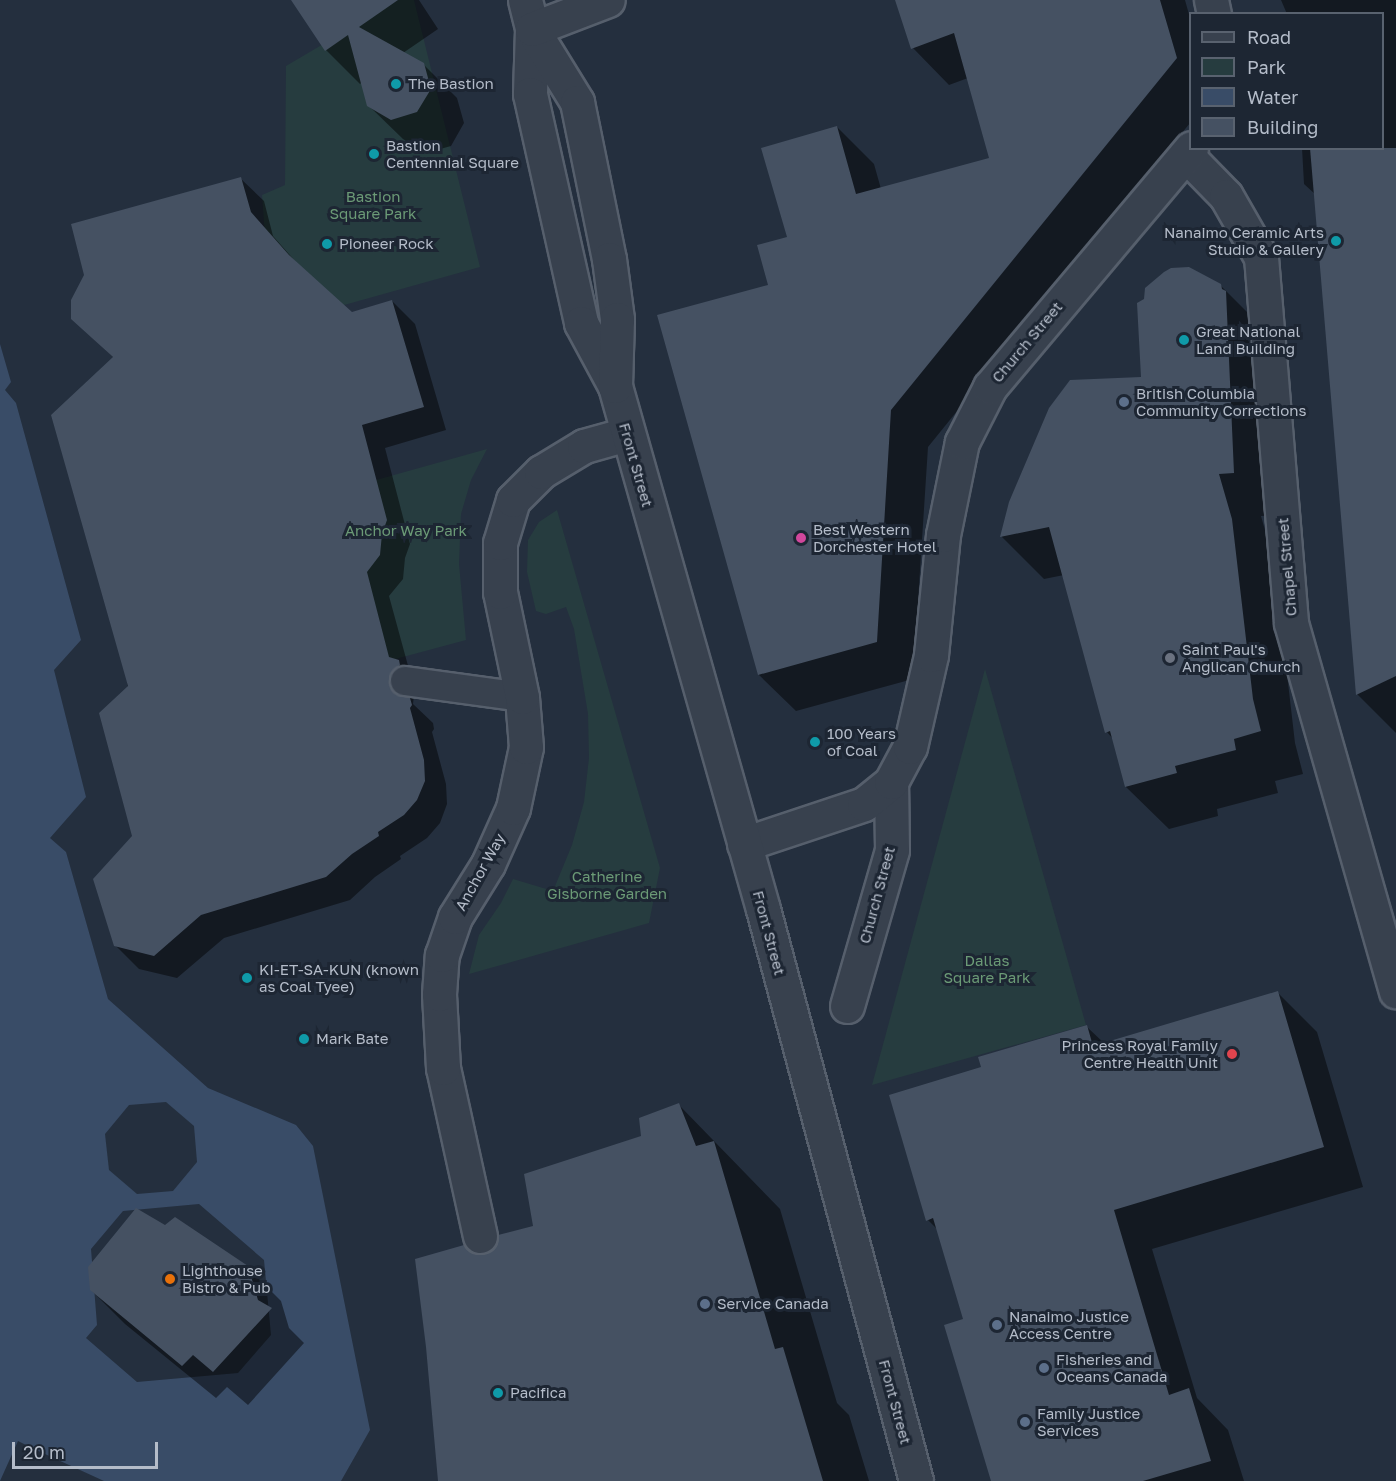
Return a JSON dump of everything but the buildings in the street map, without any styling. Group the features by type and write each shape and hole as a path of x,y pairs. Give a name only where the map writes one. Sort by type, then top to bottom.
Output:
{"street":[{"path":"528,15 608,0"},
{"name":"Front Street","path":"528,15 530,94 581,323 615,386 744,844 916,1481"},
{"name":"Front Street","path":"528,15 577,102 609,259 617,320 615,386"},
{"name":"Church Street","path":"744,844 864,804 891,782 910,747 931,656 943,535 962,442 990,387 1189,152"},
{"name":"Chapel Street","path":"1189,152 1226,196 1261,257 1291,623 1396,991"},
{"name":"Anchor Way","path":"480,1236 443,1068 439,994 442,955 455,917 488,864 513,808 526,747 522,697 500,592 500,543 513,500 541,472 559,459 584,447 627,434"},
{"name":"Church Street","path":"847,1006 892,850 891,782"}],"lane":[{"path":"405,681 522,697"}],"green space":[{"name":"Bastion Square Park","path":"398,0 414,0 480,267 337,307 269,293 262,195 285,185 286,66"},
{"name":"Anchor Way Park","path":"487,449 471,480 461,514 459,564 466,640 377,664 351,487"},
{"name":"Catherine Gisborne Garden","path":"557,510 660,868 649,923 469,974 479,935 501,903 513,879 553,891 572,845 584,802 589,758 588,714 574,629 566,607 546,614 536,611 527,572 528,540 539,522"},
{"name":"Dallas Square Park","path":"985,669 1086,1025 872,1085"}],"water":[{"path":"0,344 11,382 5,390 16,403 81,640 54,670 86,797 50,838 66,852 108,999 208,1088 296,1125 313,1146 370,1430 341,1481 0,1481"}],"pier":[{"path":"166,1102 194,1126 197,1162 173,1191 137,1194 109,1170 105,1134 129,1105"},
{"name":"Lighthouse Bistro & Pub","path":"199,1204 264,1260 271,1335 238,1373 137,1382 86,1338 97,1325 91,1249 123,1211"},
{"path":"18,1441 34,1449 104,1481 0,1481"}],"place":[{"name":"The Bastion","path":"396,84"},
{"name":"Bastion Centennial Square","path":"374,154"},
{"name":"Nanaimo Ceramic Arts Studio & Gallery","path":"1336,241"},
{"name":"Pioneer Rock","path":"327,244"},
{"name":"Great National Land Building","path":"1184,340"},
{"name":"British Columbia Community Corrections","path":"1124,402"},
{"name":"Best Western Dorchester Hotel","path":"801,538"},
{"name":"Saint Paul's Anglican Church","path":"1170,658"},
{"name":"100 Years of Coal","path":"815,742"},
{"name":"KI-ET-SA-KUN (known as Coal Tyee)","path":"247,978"},
{"name":"Mark Bate","path":"304,1039"},
{"name":"Princess Royal Family Centre Health Unit","path":"1232,1054"},
{"name":"Lighthouse Bistro & Pub","path":"170,1279"},
{"name":"Service Canada","path":"705,1304"},
{"name":"Nanaimo Justice Access Centre","path":"997,1325"},
{"name":"Fisheries and Oceans Canada","path":"1044,1368"},
{"name":"Pacifica","path":"498,1393"},
{"name":"Family Justice Services","path":"1025,1422"}]}
